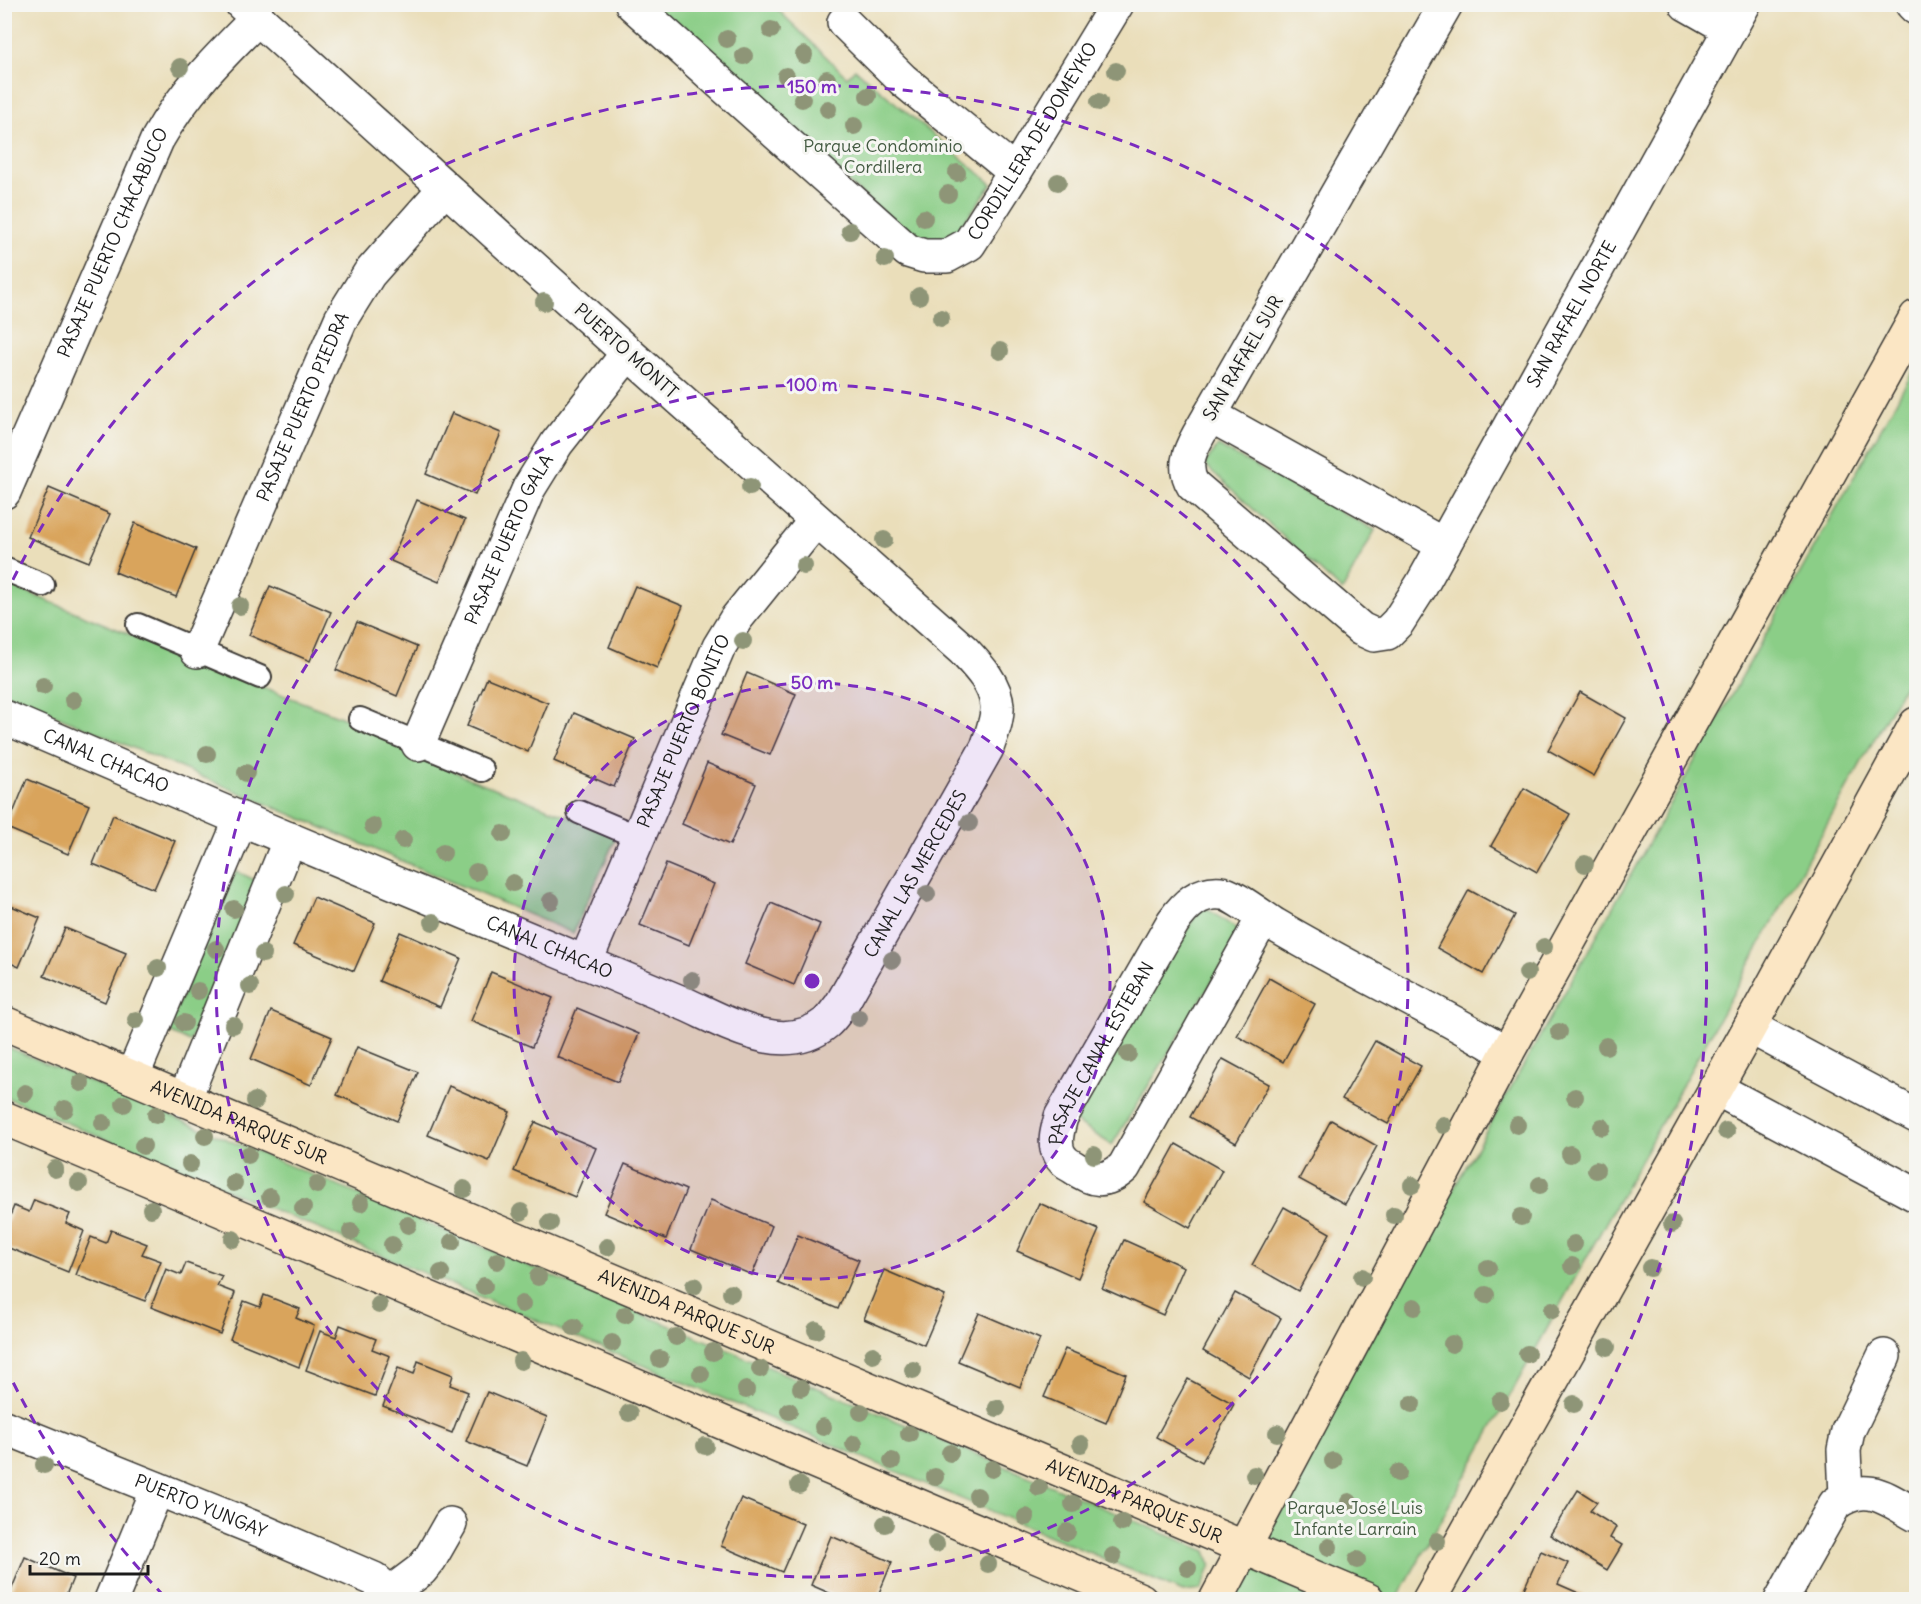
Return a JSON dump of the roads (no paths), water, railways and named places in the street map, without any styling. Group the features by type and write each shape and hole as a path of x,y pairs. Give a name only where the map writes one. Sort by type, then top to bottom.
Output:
{"street":[{"name":"CORDILLERA DE DOMEYKO","path":"632,4 908,251 924,256 947,256 969,244 1117,4"},
{"name":"SAN RAFAEL SUR","path":"1398,622 1387,633 1374,635 1361,629 1193,485 1187,474 1187,464 1190,452 1210,415 1446,4"},
{"path":"1686,4 1737,17"},
{"path":"1912,4 1917,8"},
{"name":"PUERTO MONTT","path":"249,12 963,650 986,676 997,706"},
{"name":"PASAJE PUERTO CHACABUCO","path":"4,492 157,140 191,87 249,12"},
{"name":"SAN RAFAEL NORTE","path":"1398,622 1444,545 1737,17"},
{"path":"844,22 903,81 1015,172"},
{"name":"PASAJE PUERTO PIEDRA","path":"197,651 341,319 369,274 445,188"},
{"path":"1216,1599 1507,1053 1917,317"},
{"name":"PASAJE PUERTO GALA","path":"418,744 529,488 557,442 628,353"},
{"path":"1210,415 1444,545"},
{"name":"PASAJE PUERTO BONITO","path":"585,963 719,647 736,619 816,520"},
{"name":"CANAL LAS MERCEDES","path":"813,1032 827,1023 841,1005 987,748 997,706"},
{"name":"CANAL CHACAO","path":"4,717 241,819 756,1033 773,1038 794,1037 813,1032"},
{"path":"1429,1599 1917,724"},
{"path":"132,1077 241,819"},
{"path":"184,1100 290,839"},
{"name":"PASAJE CANAL ESTEBAN","path":"1263,918 1124,1167 1115,1175 1106,1178 1086,1177 1065,1162 1059,1154 1056,1135 1061,1117 1182,909 1195,899 1209,893 1224,892 1263,918 1507,1053"},
{"name":"AVENIDA PARQUE SUR","path":"4,1023 1368,1599"},
{"path":"1750,1027 1917,1116"},
{"path":"1715,1088 1917,1195"},
{"path":"4,1118 1141,1599"},
{"path":"1846,1496 1844,1450 1848,1431 1884,1356"},
{"name":"PUERTO YUNGAY","path":"4,1427 262,1531 374,1579 383,1585 389,1597"},
{"path":"111,1599 157,1489"},
{"path":"1781,1599 1835,1504 1846,1496 1857,1492 1873,1494 1890,1500 1917,1515"},
{"path":"389,1597 421,1570 450,1524"}],"lane":[{"path":"4,569 43,585"},
{"path":"138,626 260,677"},
{"path":"360,719 482,770"},
{"path":"579,812 638,837"}],"park label":[{"name":"Parque Condominio Cordillera","path":"883,156"},
{"name":"Parque José Luis Infante Larrain","path":"1355,1518"}]}
